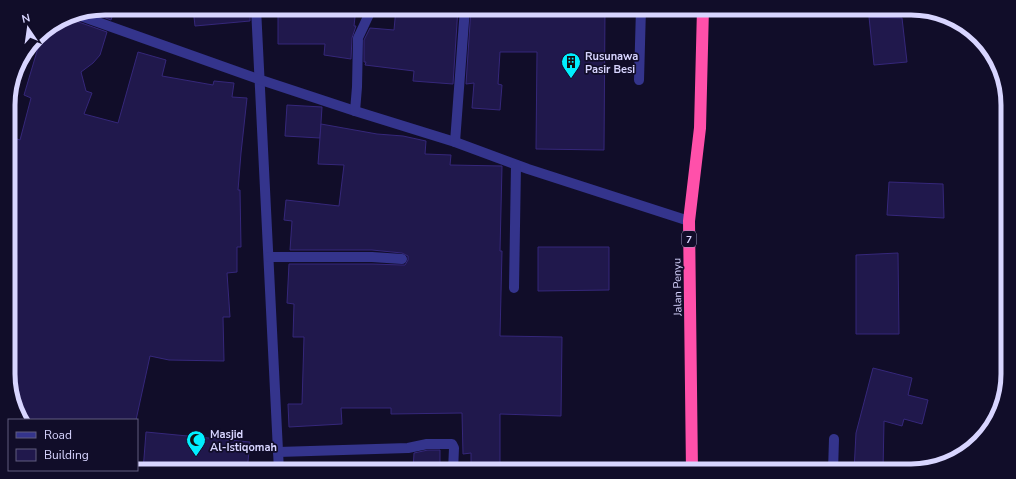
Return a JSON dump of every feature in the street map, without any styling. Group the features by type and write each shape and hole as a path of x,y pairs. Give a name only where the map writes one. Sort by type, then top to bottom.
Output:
{"highway":[{"name":"Jalan Penyu","path":"692,464 689,222 700,128 703,15"}],"street":[{"path":"256,15 261,80 279,464"},
{"path":"355,111 358,38 369,15"},
{"path":"455,142 464,15"},
{"path":"638,80 641,15"},
{"path":"84,18 261,80 455,142 516,165 689,222"},
{"path":"514,288 516,165"},
{"path":"269,257 372,257 402,259"},
{"path":"833,464 834,439"},
{"path":"278,452 408,448 426,444 452,444 454,448 453,464"}],"building":[{"path":"113,15 111,20 99,16"},
{"path":"194,15 250,15 250,21 195,26"},
{"path":"278,15 355,15 354,26 356,26 352,38 351,59 324,55 325,44 278,44"},
{"path":"395,15 458,15 453,84 413,81 414,71 365,65 364,40 370,28 394,30"},
{"name":"Rusunawa Pasir Besi","path":"471,15 605,15 604,150 536,149 537,52 500,52 498,84 502,85 500,110 472,108 474,83 466,84"},
{"path":"869,17 902,18 907,62 874,65"},
{"path":"74,21 107,32 100,55 93,63 81,72 86,91 92,93 84,114 118,123 138,52 166,60 162,76 213,85 214,81 234,83 232,97 247,98 238,190 240,190 241,247 237,247 237,272 227,273 230,317 223,317 224,361 169,360 150,356 136,419 27,419 18,397 15,374 15,138 20,140 31,98 24,95 38,48 48,48 48,35 60,27"},
{"path":"287,105 322,107 320,138 285,136"},
{"path":"321,124 377,134 403,136 426,141 425,154 451,155 450,165 502,166 500,336 562,337 561,416 500,414 500,464 471,464 471,453 463,454 462,413 391,414 391,408 341,408 342,424 289,427 288,404 302,404 304,337 293,337 294,304 287,303 289,264 405,265 408,260 408,256 402,253 372,250 290,250 292,221 284,220 286,200 339,206 344,165 318,164"},
{"path":"889,182 943,184 944,218 887,215"},
{"path":"538,247 609,247 609,290 538,291"},
{"path":"898,253 899,334 856,334 856,255"},
{"path":"873,368 912,378 908,395 928,400 922,424 904,419 902,426 884,421 883,464 854,464 856,433"},
{"name":"Masjid Al-Istiqomah","path":"146,432 250,442 248,464 144,464"},
{"path":"428,450 440,450 440,464 413,464 414,453"}],"place":[{"name":"Rusunawa Pasir Besi","path":"571,79"},
{"name":"Masjid Al-Istiqomah","path":"196,457"}]}
